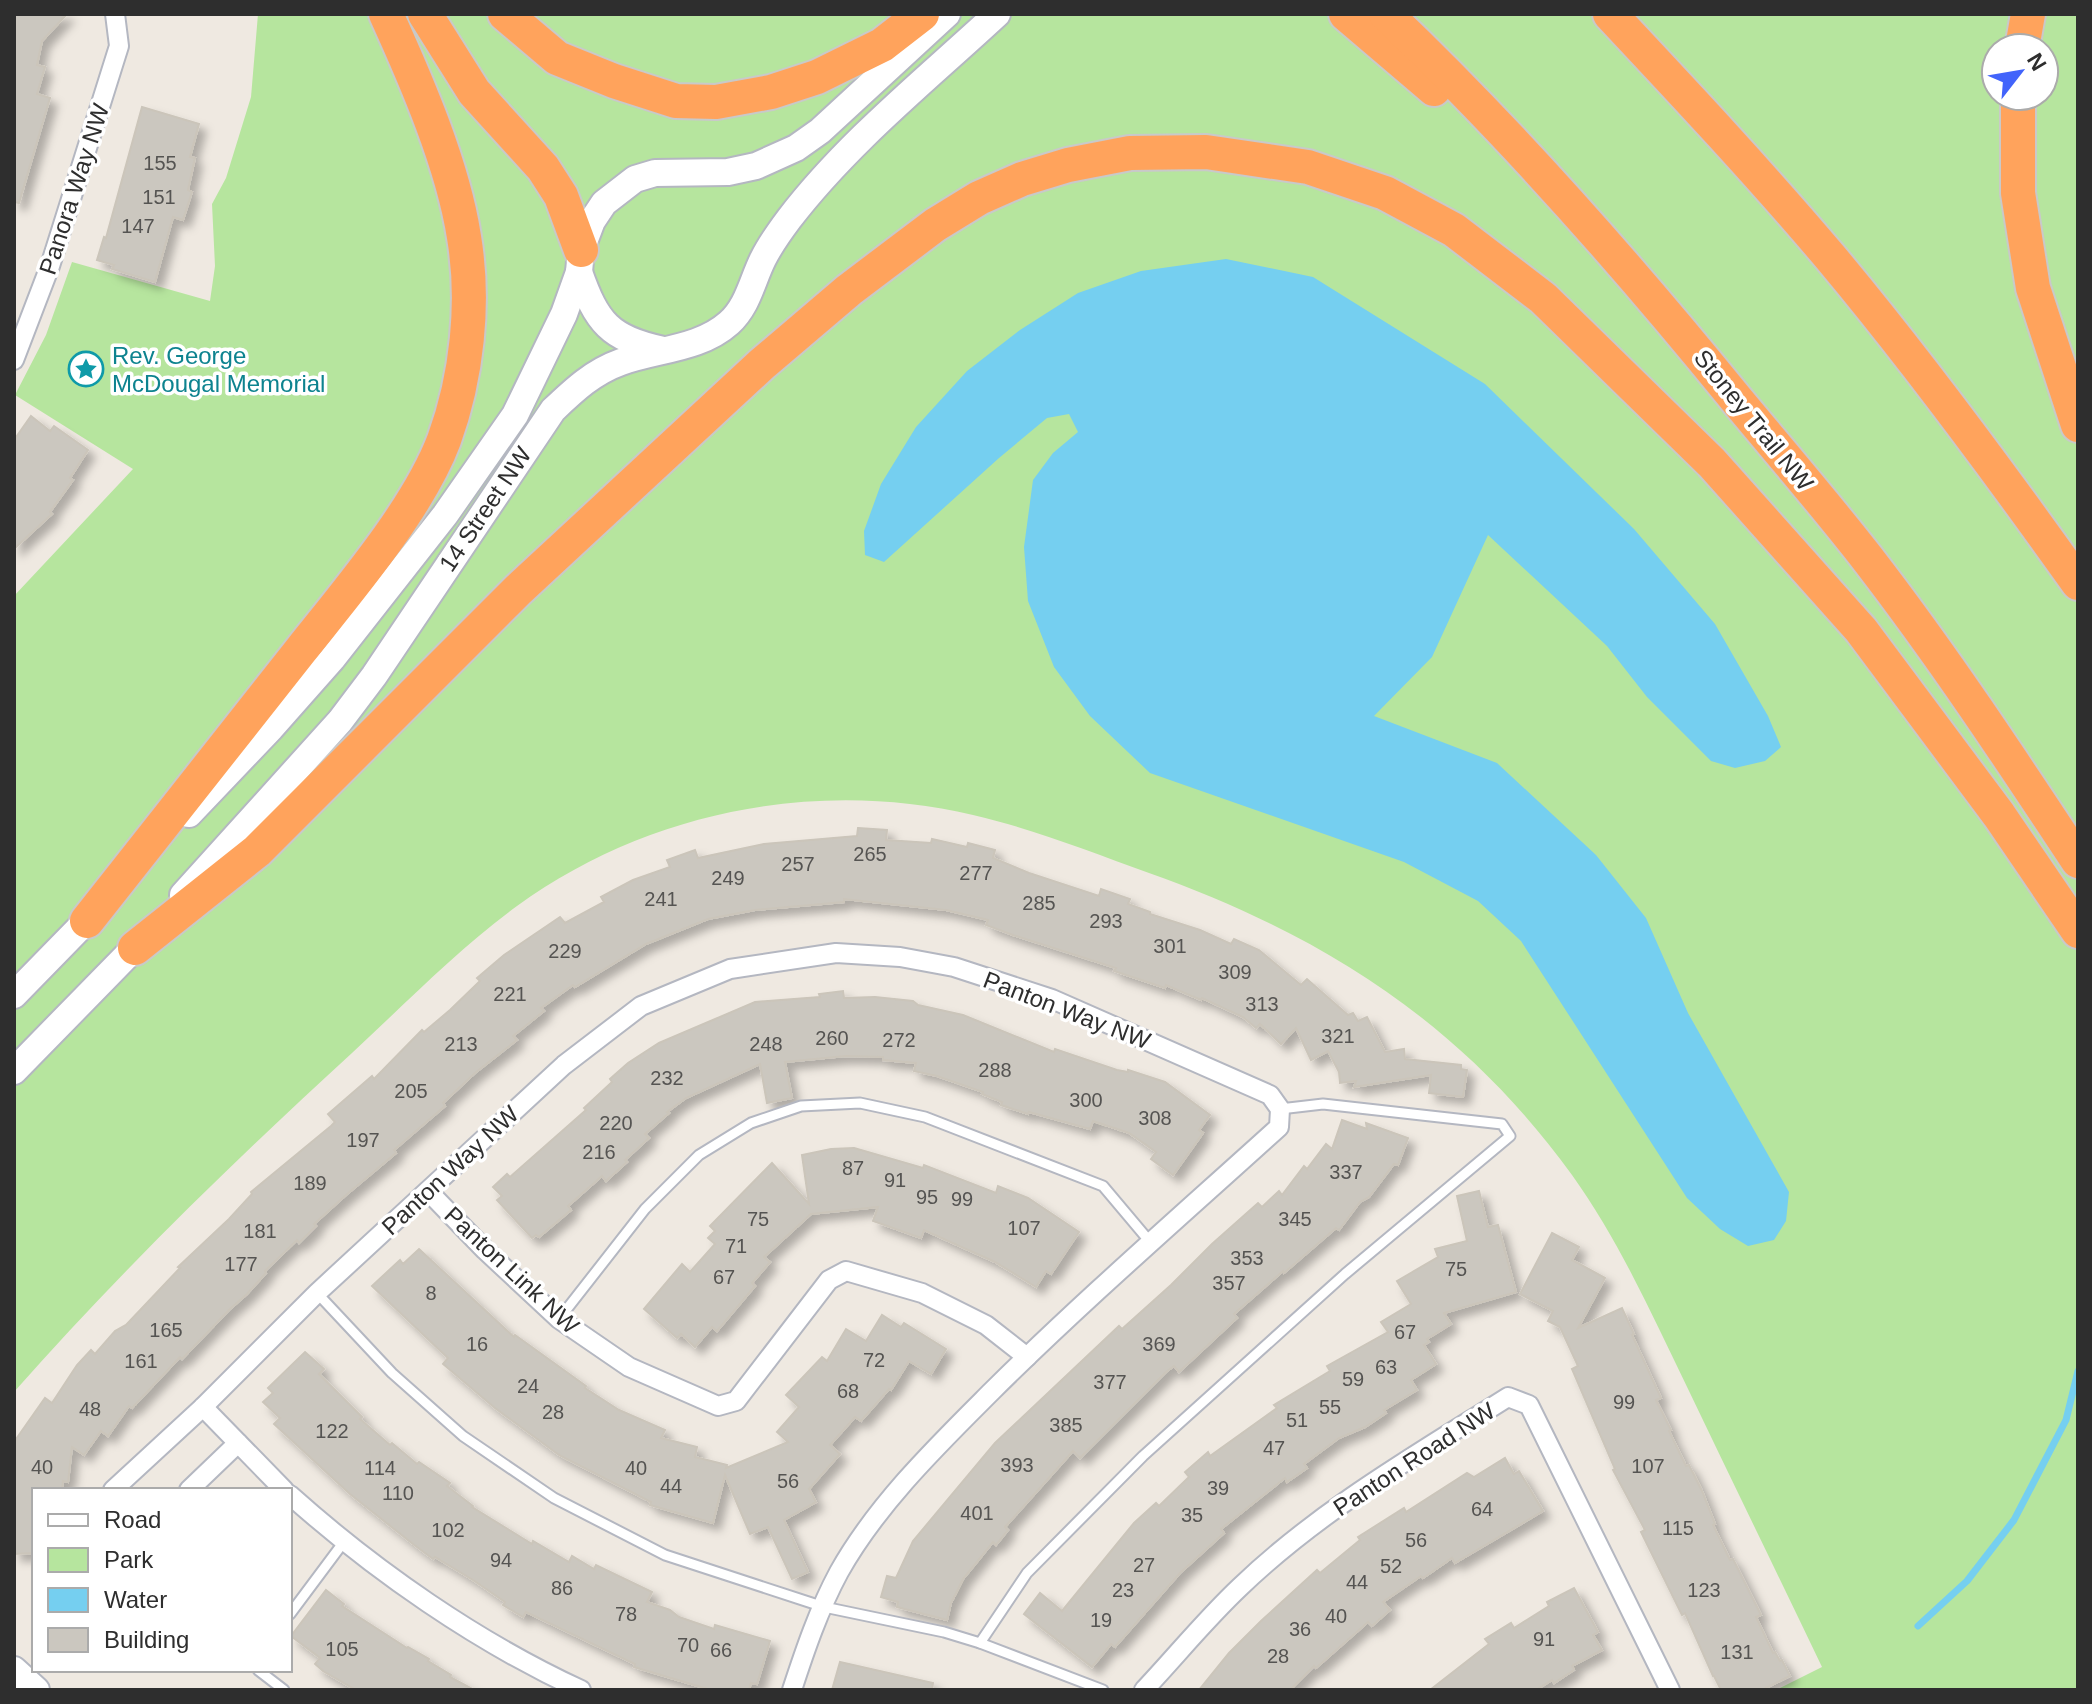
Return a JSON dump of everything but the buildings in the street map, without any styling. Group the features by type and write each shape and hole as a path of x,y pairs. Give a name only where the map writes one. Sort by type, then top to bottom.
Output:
{"highway":[{"path":"87,921 345,594 424,482 443,442 459,393 467,334 465,238 457,199 438,143 386,14"},
{"path":"425,14 474,92 543,168 561,196 580,261"},
{"path":"505,14 557,58 676,101 716,102 771,92 817,77 882,45 922,14"},
{"path":"1346,14 1574,208"},
{"name":"Stoney Trail NW","path":"1386,14 1427,52 1574,208 1665,312 1867,559 1986,722 2078,861"},
{"path":"1610,14 1830,258 1975,439 2078,583"},
{"path":"2018,112 2018,193 2033,288 2078,425"},
{"path":"135,948 257,851 518,590 750,374 849,290 935,225 979,198 1022,179 1068,165 1130,153 1206,152 1308,167 1385,193 1454,230 1543,298 1712,463 1861,630 1999,815 2078,931"}],"street":[{"name":"Panora Way NW","path":"14,360 50,266 119,46 115,14"},
{"name":"14 Street NW","path":"14,995 271,728 332,659 419,550 515,415 564,314 592,221 604,203 635,179 655,173 713,174 756,166 796,148 820,131 947,14"},
{"name":"14 Street NW","path":"14,1071 135,948 340,721 374,676 553,410 586,379 620,362 703,340 733,320 744,304 764,258 791,217 864,137 997,14"},
{"path":"580,261 596,314 615,332 634,343 663,350"},
{"name":"Panton Way NW","path":"115,1488 203,1407 317,1293 564,1065 641,1006 730,969 836,953 900,957 954,967 1052,999 1270,1095 1280,1109"},
{"path":"792,1690 805,1650 840,1571 890,1499 948,1435 1027,1357 1279,1127 1280,1109"},
{"name":"Panton Link NW","path":"428,1191 559,1319 629,1367 718,1406 736,1401 829,1280 846,1271 922,1293 986,1325 1027,1357"},
{"name":"Panton Road NW","path":"1144,1690 1239,1587 1293,1541 1365,1488 1508,1397 1529,1405 1661,1687"},
{"path":"203,1407 282,1488"},
{"path":"191,1488 238,1443"},
{"path":"292,1497 343,1543 383,1572 555,1685 581,1690"},
{"path":"14,1670 36,1690"}],"lane":[{"path":"559,1319 645,1209 699,1155 751,1123 801,1106 860,1103 925,1117 1103,1186 1151,1243"},
{"path":"980,1643 1027,1573 1143,1456 1345,1274 1510,1136 1502,1124 1323,1104 1280,1109"},
{"path":"317,1293 392,1373 463,1436 554,1498 665,1555 824,1607 944,1632 980,1643 1103,1690"},
{"path":"292,1611 343,1543"},
{"path":"261,1672 284,1690"}],"green space":[{"path":"258,14 2078,14 2078,1690 1776,1690 1822,1667 1621,1253 1572,1175 1484,1072 1436,1029 1384,990 1273,925 1149,873 1040,834 973,815 914,804 855,800 795,802 736,811 678,826 621,846 568,873 517,906 433,977 221,1176 136,1260 14,1392 14,596 133,469 15,395 46,335 72,262 210,301 215,266 212,204 226,178 251,97"}],"water":[{"path":"1226,259 1313,277 1485,384 1634,529 1715,624 1768,716 1781,747 1765,761 1735,768 1711,761 1647,697 1607,646 1488,535 1432,657 1374,716 1497,763 1596,855 1646,918 1688,1013 1789,1192 1786,1221 1774,1240 1748,1246 1720,1229 1687,1198 1521,941 1478,901 1404,862 1150,773 1090,716 1054,667 1028,601 1024,547 1033,480 1053,453 1078,432 1069,414 1047,418 884,562 865,555 864,531 881,484 916,427 967,371 1020,330 1078,293 1141,271"}],"waterway":[{"path":"1918,1626 1967,1581 2014,1520 2066,1420 2078,1371"}],"place":[{"name":"Rev. George McDougal Memorial","path":"86,369"}]}
